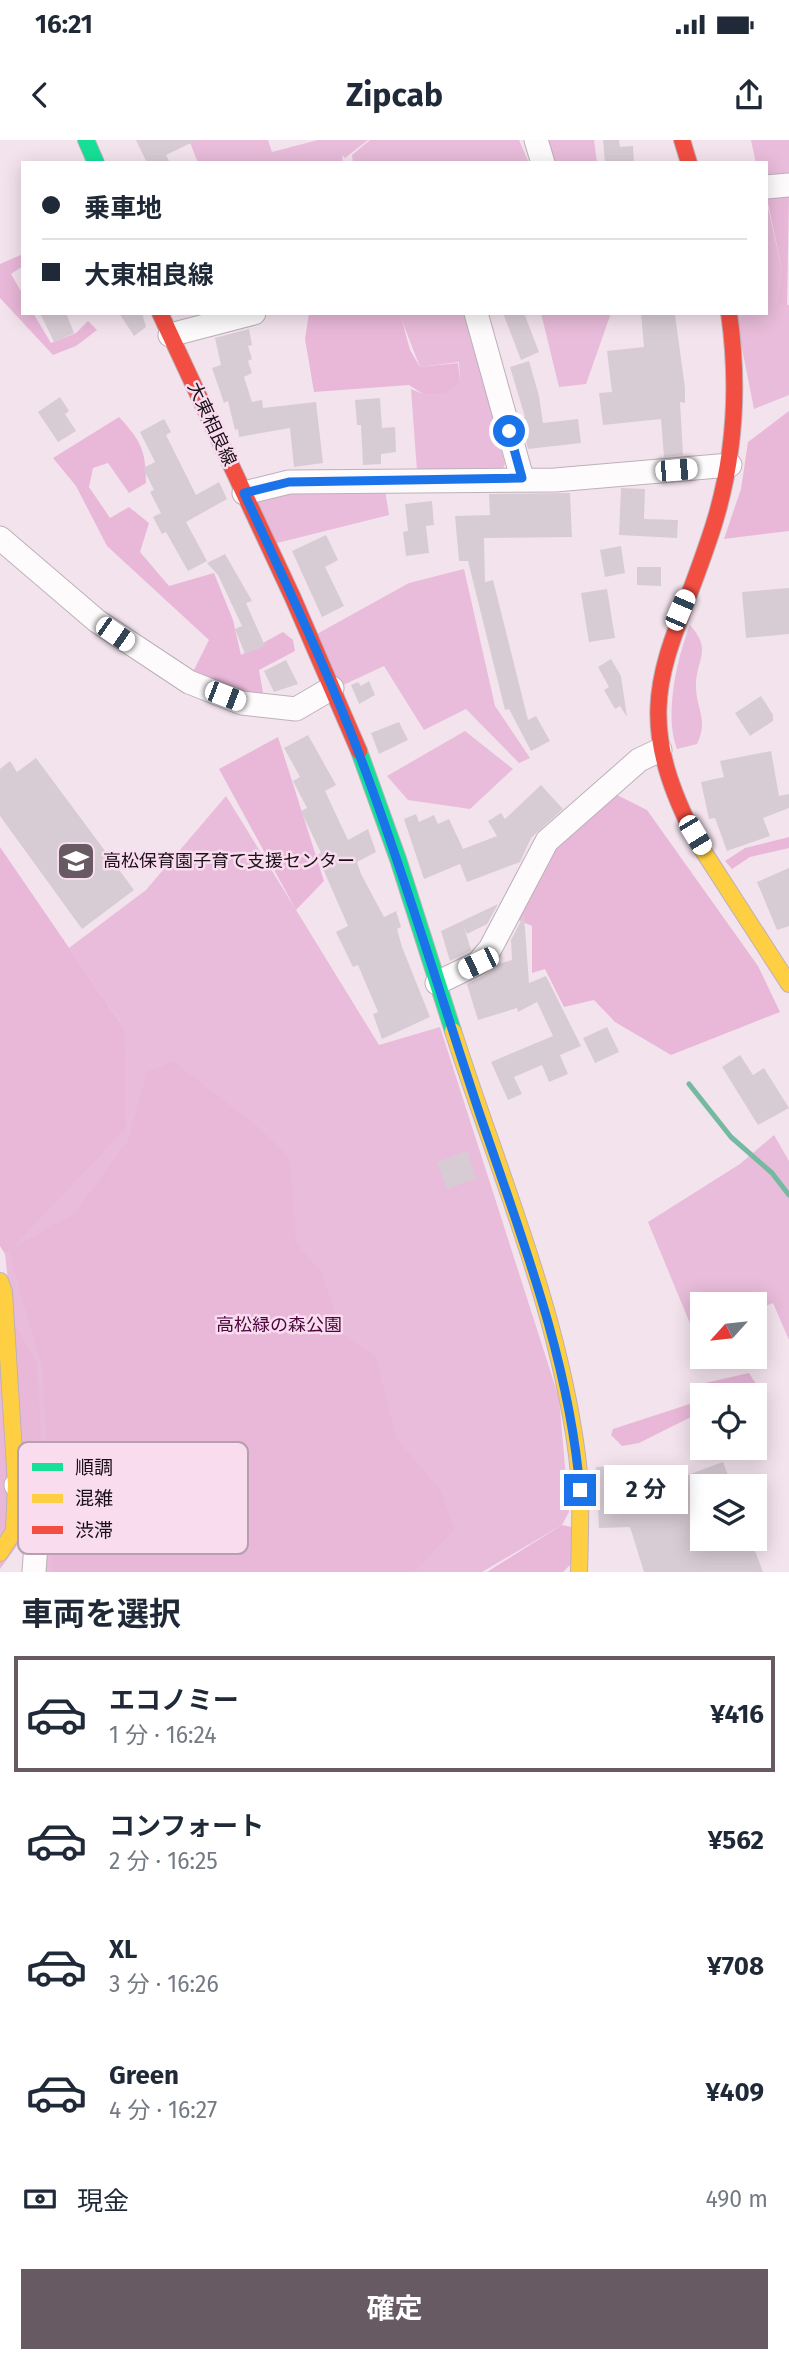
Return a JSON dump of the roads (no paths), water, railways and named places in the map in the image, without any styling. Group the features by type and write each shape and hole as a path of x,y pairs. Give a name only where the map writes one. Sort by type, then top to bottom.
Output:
{"main road":[{"path":"86,140 95,161"},
{"path":"682,140 688,161"},
{"name":"大東相良線","path":"161,315 332,688 367,773 546,1314 570,1405 582,1514 579,1572"},
{"path":"729,315 733,401 730,465 713,524 670,632 658,692 660,750 674,800 789,984"},
{"path":"0,1281 4,1292 16,1485 14,1531 0,1553"}],"street":[{"path":"536,140 542,161"},
{"path":"768,187 789,185"},
{"path":"170,335 246,315"},
{"path":"477,315 522,478"},
{"path":"244,493 289,482 522,478 555,481 730,465"},
{"path":"0,538 97,621 189,682 242,703 296,709 332,688"},
{"path":"437,984 478,963 490,949 547,841 639,760 660,750"},
{"path":"34,1572 35,1554"}],"waterway":[{"path":"689,1084 731,1137 772,1173 789,1195"}],"place":[{"name":"高松保育園子育て支援センター","path":"76,861"}],"park label":[{"name":"高松緑の森公園","path":"279,1325"}]}
